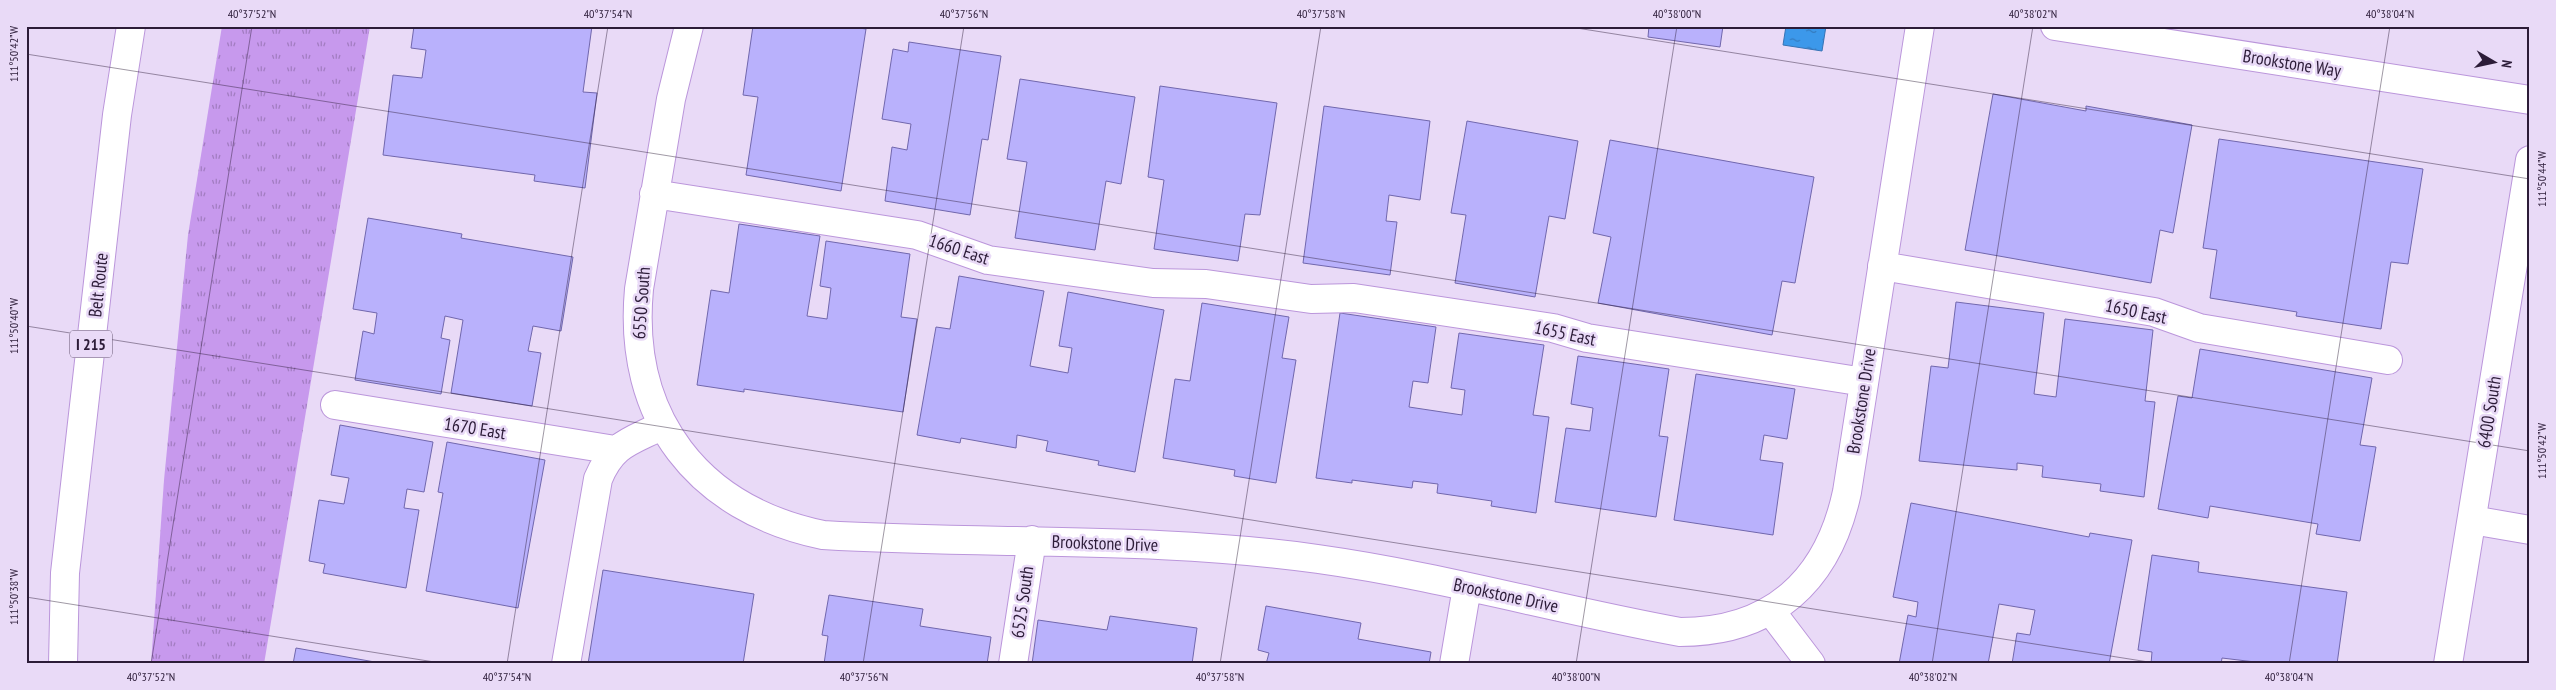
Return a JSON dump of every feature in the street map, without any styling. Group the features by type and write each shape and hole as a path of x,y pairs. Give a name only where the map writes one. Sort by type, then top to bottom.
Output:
{"main road":[{"name":"Belt Route","path":"63,664 65,573 117,116 131,26"},
{"name":"6550 South","path":"663,425 651,400 642,373 637,345 636,317 670,99 689,26"},
{"name":"Brookstone Drive","path":"663,425 693,466 720,492 767,519 795,529 823,535 1032,540 1256,552 1318,559 1467,587 1680,632 1727,628 1770,610 1791,596 1808,578 1834,539 1847,492 1920,26"},
{"name":"Brookstone Way","path":"2055,26 2530,100"},
{"name":"6400 South","path":"2448,664 2530,160"},
{"name":"1660 East","path":"654,194 917,235 988,260 1152,283 1206,284 1266,292"},
{"name":"1650 East","path":"1882,266 2154,312 2199,328 2388,360"},
{"name":"1655 East","path":"1266,292 1311,299 1364,300 1553,328 1587,338 1864,382"},
{"name":"1670 East","path":"335,405 615,450"},
{"path":"566,664 593,499 605,462 615,450 663,425"},
{"path":"2472,520 2530,530"},
{"name":"6525 South","path":"1013,664 1032,540"},
{"path":"1454,664 1467,587"},
{"path":"1770,610 1811,664"}],"green space":[{"path":"222,26 370,26 264,664 151,664 164,480 188,235"}],"water":[{"path":"1786,26 1826,26 1822,51 1783,45"}],"building":[{"path":"414,26 592,26 583,92 597,93 585,188 534,181 535,175 383,155 393,75 422,78 426,50 411,48"},
{"path":"753,26 846,26 866,29 841,191 746,175 758,97 743,95"},
{"path":"1649,26 1723,26 1720,47 1648,37"},
{"path":"909,42 1001,56 988,140 982,139 970,215 885,201 892,147 907,150 911,124 882,119 893,49 908,52"},
{"path":"1020,79 1135,97 1121,184 1106,181 1095,250 1015,238 1027,162 1007,159"},
{"path":"1160,86 1277,103 1260,215 1245,214 1238,261 1154,249 1164,180 1148,177"},
{"path":"1993,94 2086,111 2086,106 2192,125 2173,233 2160,230 2151,283 1965,250"},
{"path":"1324,106 1430,121 1420,200 1389,195 1386,221 1397,222 1390,275 1303,263"},
{"path":"1467,121 1578,141 1565,219 1549,216 1535,297 1455,283 1466,215 1451,213"},
{"path":"2219,139 2423,169 2408,264 2391,262 2381,329 2296,316 2297,312 2210,298 2217,250 2203,248"},
{"path":"1610,140 1814,177 1795,283 1782,281 1772,335 1598,303 1611,237 1593,233"},
{"path":"368,218 462,234 461,238 573,257 561,331 533,326 528,351 541,353 532,406 451,393 463,320 445,316 441,338 450,340 441,394 355,380 363,331 374,334 377,313 353,309"},
{"path":"739,224 820,236 807,316 827,319 831,288 820,286 826,241 910,254 901,317 917,319 903,412 744,389 744,392 697,385 711,290 729,293"},
{"path":"959,276 1044,291 1030,366 1068,373 1072,348 1059,346 1068,292 1164,310 1135,472 1098,465 1099,461 1046,451 1048,441 1017,435 1016,448 961,438 960,443 917,435 936,327 950,329"},
{"path":"1956,302 2044,313 2034,394 2056,397 2065,319 2153,330 2145,401 2155,402 2144,497 2100,491 2101,484 2042,477 2043,466 2017,463 2017,470 1919,461 1931,366 1948,368"},
{"path":"1202,303 1289,317 1282,358 1296,360 1276,483 1234,476 1235,470 1163,458 1175,379 1190,381"},
{"path":"1340,313 1436,327 1428,383 1413,381 1409,407 1462,415 1465,390 1451,388 1459,333 1544,345 1533,415 1549,417 1536,513 1491,506 1492,501 1437,493 1438,484 1413,481 1412,488 1352,480 1352,483 1316,478"},
{"path":"2200,349 2372,378 2360,445 2376,447 2360,541 2316,534 2318,524 2210,506 2208,518 2158,509 2178,396 2192,398"},
{"path":"1578,356 1669,369 1659,436 1668,437 1656,517 1555,502 1566,428 1590,431 1593,408 1571,404"},
{"path":"1696,374 1795,389 1787,439 1764,435 1760,460 1783,463 1773,535 1674,520"},
{"path":"340,425 433,442 424,492 407,489 404,508 419,510 406,588 323,573 325,564 309,561 319,500 344,504 349,478 331,475"},
{"path":"447,442 545,460 518,608 426,591 443,493 438,492"},
{"path":"1911,503 2089,537 2090,533 2132,540 2109,664 2012,664 2017,633 2030,635 2035,610 1999,604 1988,664 1899,664 1908,615 1916,617 1918,602 1893,597"},
{"path":"2152,555 2199,562 2198,572 2347,592 2337,664 2255,664 2255,662 2222,658 2221,664 2151,664 2152,652 2138,650"},
{"path":"603,570 754,594 743,664 588,664"},
{"path":"829,595 923,609 920,626 991,637 987,664 824,664 828,636 822,635"},
{"path":"1266,606 1361,623 1358,639 1431,652 1429,664 1266,664 1269,653 1258,650"},
{"path":"1110,616 1197,628 1192,664 1032,664 1038,620 1107,630"},
{"path":"296,648 386,664 293,664"}]}
